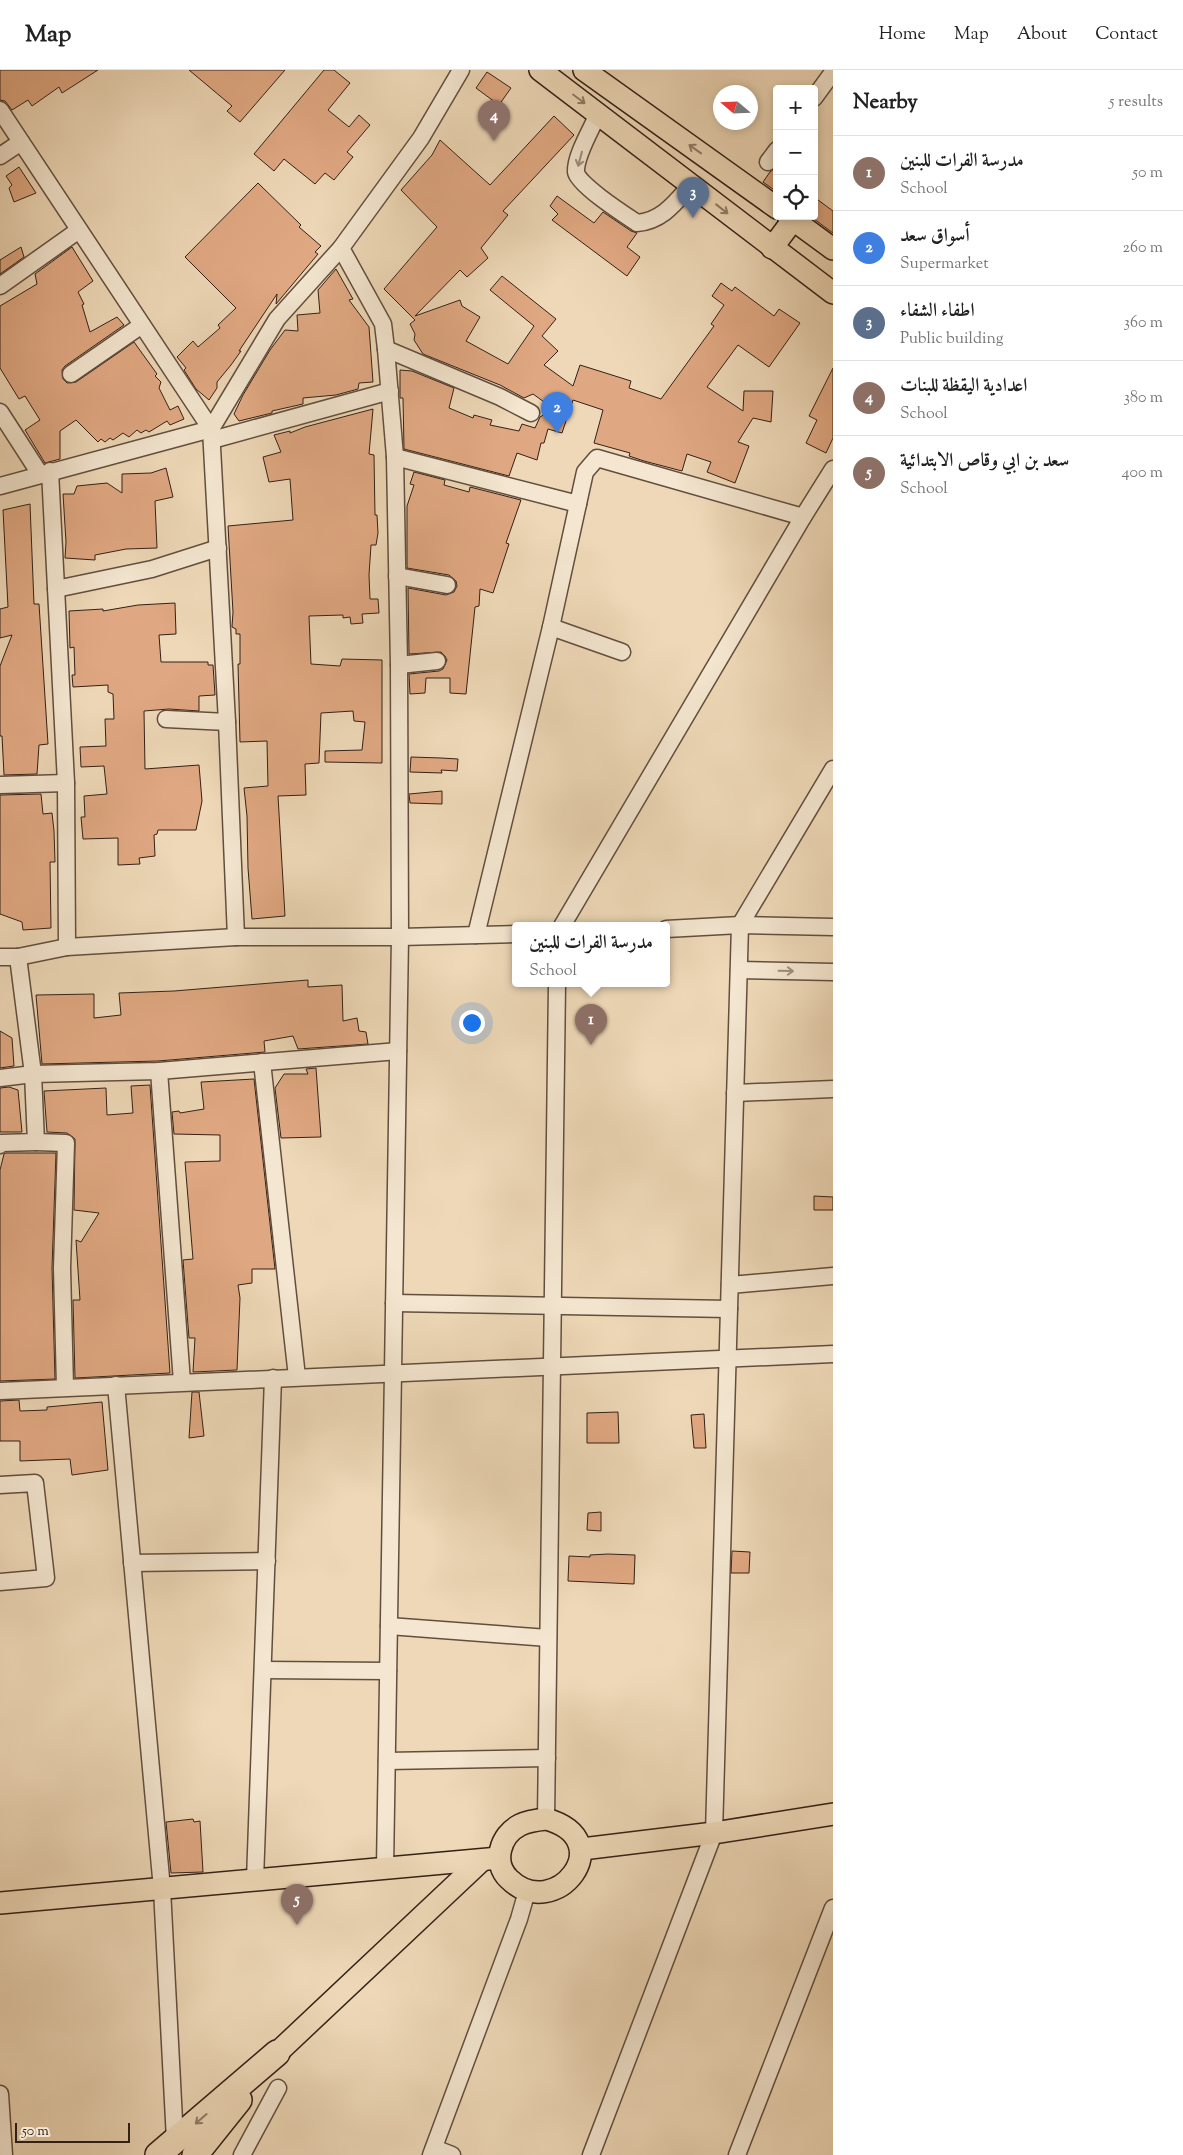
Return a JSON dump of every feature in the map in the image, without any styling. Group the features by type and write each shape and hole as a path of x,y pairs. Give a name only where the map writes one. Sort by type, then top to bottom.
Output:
{"highway":[{"path":"167,2148 277,2053"},
{"path":"195,2155 277,2053"}],"main road":[{"path":"540,70 833,293"},
{"path":"584,70 773,206"},
{"path":"772,248 784,220"},
{"path":"793,220 833,249"},
{"path":"582,1849 714,1833 833,1814"},
{"path":"277,2053 490,1859 500,1848 507,1836 518,1826 531,1820 546,1819 558,1822 576,1838 582,1849 580,1862 574,1874 565,1884 553,1890 540,1892 527,1890 515,1885 490,1859"},
{"path":"0,1903 490,1859"}],"street":[{"path":"212,435 277,319 341,248 421,138 460,70"},
{"path":"818,93 833,72"},
{"path":"0,110 212,435 236,937"},
{"path":"598,114 580,153 576,172 581,182 638,223 649,222 663,215 691,185"},
{"path":"0,156 21,142"},
{"path":"0,286 79,230"},
{"path":"341,248 382,324 386,349 395,457 399,665 400,937 385,1868"},
{"path":"71,374 142,325"},
{"path":"386,349 500,397 531,413"},
{"path":"0,486 45,473 212,435 390,391"},
{"path":"0,412 45,473 56,589 66,783 66,947"},
{"path":"395,457 578,504"},
{"path":"476,935 551,627 586,472 597,458 803,517"},
{"path":"564,922 833,469"},
{"path":"56,589 152,568 218,548"},
{"path":"397,576 447,585"},
{"path":"551,627 622,652"},
{"path":"399,665 437,661"},
{"path":"166,718 227,722"},
{"path":"591,2155 714,1833 740,925 833,769"},
{"path":"0,785 66,783"},
{"path":"670,929 740,925 833,927"},
{"path":"0,957 18,957 66,947 236,937 400,937 512,934"},
{"path":"18,957 33,1074 36,1142"},
{"path":"739,970 833,972"},
{"path":"546,1819 557,987"},
{"path":"0,1078 33,1074 159,1071 398,1050"},
{"path":"262,1062 298,1377"},
{"path":"159,1071 182,1382"},
{"path":"735,1093 833,1090"},
{"path":"0,1145 1,1143 66,1143 62,1268 64,1387"},
{"path":"730,1285 833,1276"},
{"path":"394,1303 729,1309"},
{"path":"0,1392 64,1387 833,1354"},
{"path":"255,1880 273,1378"},
{"path":"116,1385 162,1889 167,2148"},
{"path":"0,1485 35,1483 46,1578 0,1582"},
{"path":"132,1563 267,1561"},
{"path":"389,1626 548,1638"},
{"path":"263,1670 388,1671"},
{"path":"387,1761 547,1758"},
{"path":"452,2155 432,2151 519,1919 527,1890"},
{"path":"737,2155 833,1908"},
{"path":"242,2155 278,2088"},
{"path":"0,2094 4,2155"}],"building":[{"path":"0,70 98,70 62,93 59,87 32,106 28,100 12,110 5,101 0,100"},
{"path":"189,70 285,70 240,122 227,111 232,106"},
{"path":"324,70 334,70 350,83 328,110 349,127 359,115 370,125 347,152 353,157 334,180 325,173 315,184 284,159 274,171 254,154"},
{"path":"487,72 511,88 499,105 476,88"},
{"path":"554,116 574,135 503,211 508,215 481,248 488,258 467,277 460,270 415,316 460,300 462,306 480,317 466,341 508,364 534,326 490,290 502,276 556,319 542,336 558,351 544,365 573,386 580,365 631,381 629,388 661,399 714,326 711,324 724,305 712,296 721,283 732,291 735,287 774,316 779,309 800,323 769,367 738,345 707,387 743,411 744,391 773,391 771,422 753,418 738,442 749,446 735,483 707,472 711,462 687,454 682,471 644,461 629,456 630,453 594,443 603,410 573,400 562,433 548,429 544,443 541,443 537,460 517,453 509,476 404,449 403,398 400,398 400,370 412,371 454,388 449,408 473,418 474,415 492,420 490,425 519,431 522,424 535,428 540,417 554,409 533,394 524,398 500,385 423,354 414,340 415,334 410,324 415,320 384,289 437,227 401,190 432,155 440,140 490,185"},
{"path":"19,167 36,193 14,202 9,188 12,185 6,176"},
{"path":"773,170 773,189 763,182"},
{"path":"258,183 301,225 299,227 321,246 315,252 318,254 276,304 277,294 239,351 241,351 217,382 217,388 209,400 196,389 184,370 186,368 177,357 193,341 198,347 220,328 218,325 236,308 185,257"},
{"path":"557,196 594,223 603,212 637,233 627,247 640,257 627,276 552,220 558,214 550,206"},
{"path":"818,200 833,211 833,233 815,220 818,220"},
{"path":"21,247 24,257 0,274 0,260"},
{"path":"72,247 93,281 78,292 84,304 82,305 90,332 117,317 124,325 65,366 62,370 63,379 67,383 76,382 134,342 157,374 155,376 161,382 159,388 170,410 178,406 184,419 170,425 167,421 149,432 146,430 141,433 137,430 129,437 123,433 113,440 110,438 105,442 101,439 98,442 76,420 60,431 60,459 45,463 25,430 40,420 25,396 19,399 0,368 0,306 37,284 35,274"},
{"path":"336,269 353,299 349,300 369,327 373,382 359,383 358,389 336,395 303,398 303,404 239,421 234,414 270,350 285,330 298,331 297,315 320,313 318,290"},
{"path":"833,368 833,438 826,453 806,443 817,420 809,416"},
{"path":"373,409 369,454 374,455 375,515 377,515 378,533 376,545 371,545 369,575 370,599 378,599 379,613 362,614 363,623 351,624 350,617 343,618 343,615 309,616 311,664 340,666 342,659 382,660 382,763 325,762 325,751 362,750 365,722 354,721 353,711 321,713 319,763 305,764 306,795 278,796 285,916 252,919 244,788 268,786 267,741 240,742 238,664 240,664 240,634 236,634 236,629 232,627 233,612 228,526 293,520 290,479 269,482 263,457 281,452 274,435 290,431 290,433 305,427"},
{"path":"166,468 173,497 155,501 157,548 126,549 95,555 95,560 65,558 63,494 74,494 77,486 107,483 122,493 122,474 151,473"},
{"path":"414,472 445,480 444,485 469,492 470,487 521,500 506,543 509,544 493,593 480,589 479,606 475,607 466,694 450,693 450,678 426,678 425,693 410,694 409,674 439,671 443,669 447,660 441,652 409,654 408,588 446,595 454,592 457,586 456,581 449,575 407,568 407,506 414,485 410,484"},
{"path":"30,504 34,604 39,604 48,744 39,745 37,774 4,775 2,736 0,736 0,666 12,635 0,638 0,609 8,607 3,510"},
{"path":"175,603 176,634 159,635 161,662 208,662 208,665 213,665 215,695 199,696 199,711 169,709 144,711 145,769 199,765 202,801 196,830 158,830 157,834 154,835 155,856 139,858 140,864 118,865 118,838 83,839 81,817 85,817 84,796 107,794 104,766 81,767 80,747 106,746 105,719 114,719 113,694 108,692 108,685 73,687 72,675 75,675 74,647 70,648 69,611 103,609 103,611 138,605"},
{"path":"411,757 458,759 457,771 441,770 442,773 410,772"},
{"path":"442,791 442,804 410,803 409,794"},
{"path":"41,794 43,814 52,813 54,831 55,862 50,862 51,928 23,930 22,922 0,914 0,795"},
{"path":"308,980 308,987 342,985 343,1021 357,1018 359,1031 366,1032 368,1044 298,1049 293,1036 264,1041 265,1052 158,1061 42,1064 36,995 94,994 94,1018 121,1015 119,993 174,991"},
{"path":"0,1031 12,1038 14,1066 0,1068"},
{"path":"316,1068 321,1137 281,1138 275,1088 284,1074 308,1074 306,1069"},
{"path":"254,1079 275,1269 252,1269 252,1283 238,1285 240,1298 237,1370 193,1372 195,1338 189,1338 183,1260 193,1259 185,1162 220,1161 220,1135 174,1134 172,1112 179,1111 180,1113 204,1109 201,1082"},
{"path":"150,1085 170,1373 75,1378 73,1300 80,1300 76,1240 81,1242 99,1213 74,1210 75,1139 67,1133 47,1132 44,1091 106,1088 107,1115 133,1113 131,1086"},
{"path":"9,1087 18,1090 22,1132 0,1132 0,1088"},
{"path":"56,1153 52,1268 55,1379 0,1381 0,1170 4,1154"},
{"path":"814,1196 833,1197 833,1210 814,1210"},
{"path":"192,1392 199,1392 204,1436 189,1438"},
{"path":"19,1400 20,1411 47,1410 47,1407 102,1402 108,1470 72,1475 70,1459 20,1461 20,1441 0,1441 0,1401"},
{"path":"618,1412 619,1443 587,1443 587,1413"},
{"path":"704,1414 706,1448 694,1448 691,1415"},
{"path":"601,1512 601,1531 587,1530 588,1513"},
{"path":"732,1551 750,1552 749,1573 731,1573"},
{"path":"590,1555 635,1555 634,1584 568,1581 569,1556 590,1557"},
{"path":"193,1819 194,1822 200,1821 203,1872 171,1873 166,1822"}],"place":[{"name":"اعدادية اليقظة للبنات","path":"494,141"},
{"name":"اطفاء الشفاء","path":"693,218"},
{"name":"أسواق سعد","path":"557,433"},
{"name":"مدرسة الفرات للبنين","path":"591,1045"},
{"name":"سعد بن ابي وقاص الابتدائية","path":"297,1925"}]}
